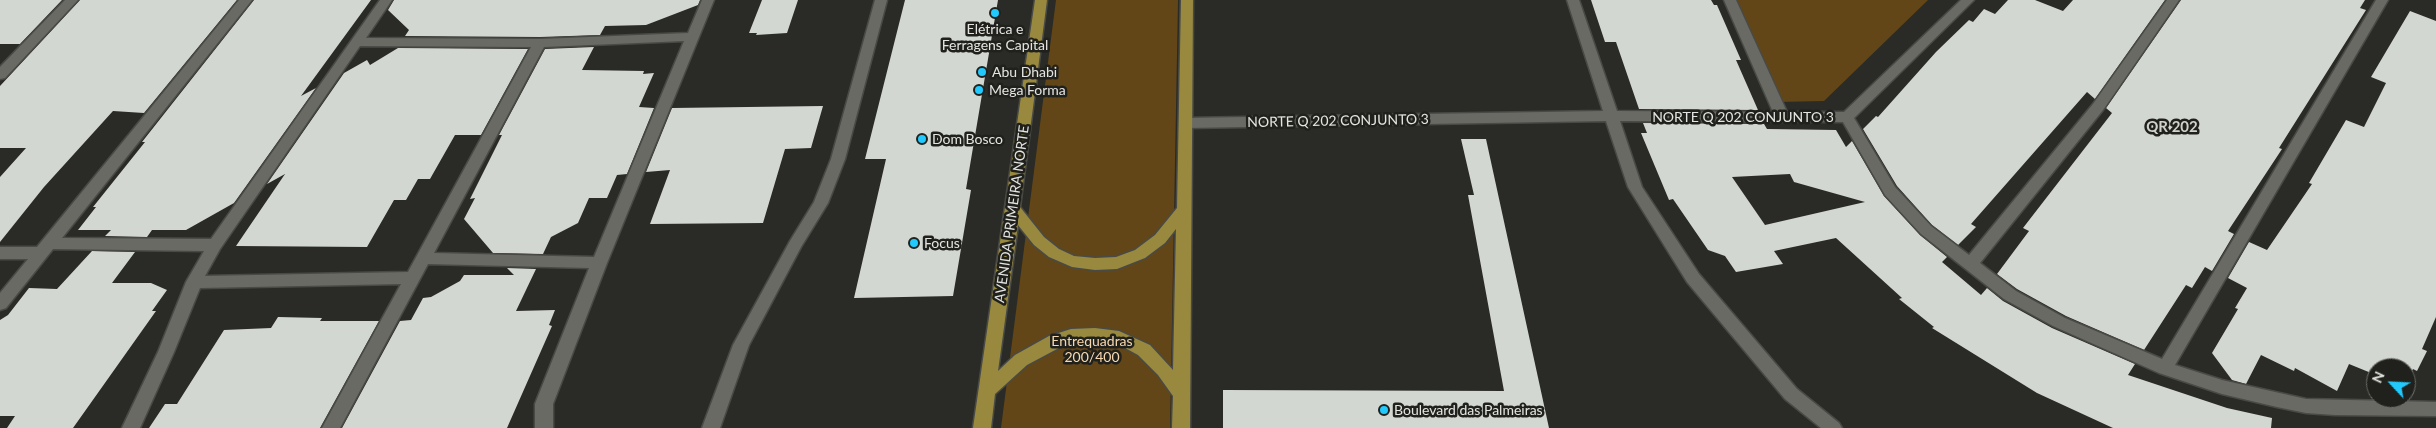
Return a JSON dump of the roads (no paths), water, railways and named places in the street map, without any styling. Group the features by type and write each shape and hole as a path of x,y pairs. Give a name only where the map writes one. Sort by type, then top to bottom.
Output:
{"main road":[{"name":"AVENIDA PRIMEIRA NORTE","path":"982,428 1041,0"},
{"path":"1181,428 1187,0"},
{"path":"1013,210 1039,241 1054,253 1072,260 1096,264 1117,263 1140,254 1160,239 1185,208"},
{"path":"987,391 1021,360 1046,346 1071,335 1095,334 1119,337 1144,350 1164,370 1182,396"}],"street":[{"path":"0,75 72,0"},
{"path":"0,304 246,0"},
{"path":"130,428 166,352 194,282 215,244 386,0"},
{"path":"544,428 544,404 598,263 708,0"},
{"path":"711,428 741,345 795,245 821,203 835,168 881,0"},
{"path":"1573,0 1634,187 1693,278 1791,394 1833,428"},
{"path":"1730,0 1782,118"},
{"path":"1847,118 1968,0"},
{"path":"1970,265 2098,107 2173,0"},
{"path":"2165,368 2382,0"},
{"path":"357,42 540,43 692,37"},
{"path":"331,428 540,43"},
{"name":"NORTE Q 202 CONJUNTO 3","path":"1186,123 1611,116 1847,118 1890,191 1926,230 2010,295 2059,322 2165,368 2222,387 2306,406 2436,409"},
{"path":"0,254 46,248 215,244"},
{"path":"424,258 598,263"},
{"path":"194,282 413,278"}],"place":[{"name":"Elétrica e Ferragens Capital","path":"995,13"},
{"name":"Abu Dhabi","path":"982,72"},
{"name":"Mega Forma","path":"979,90"},
{"name":"Dom Bosco","path":"922,139"},
{"name":"Focus","path":"914,243"},
{"name":"Boulevard das Palmeiras","path":"1384,410"}],"district":[{"name":"QR 202","path":"2172,127"}],"park label":[{"name":"Entrequadras 200/400","path":"1092,350"}]}
